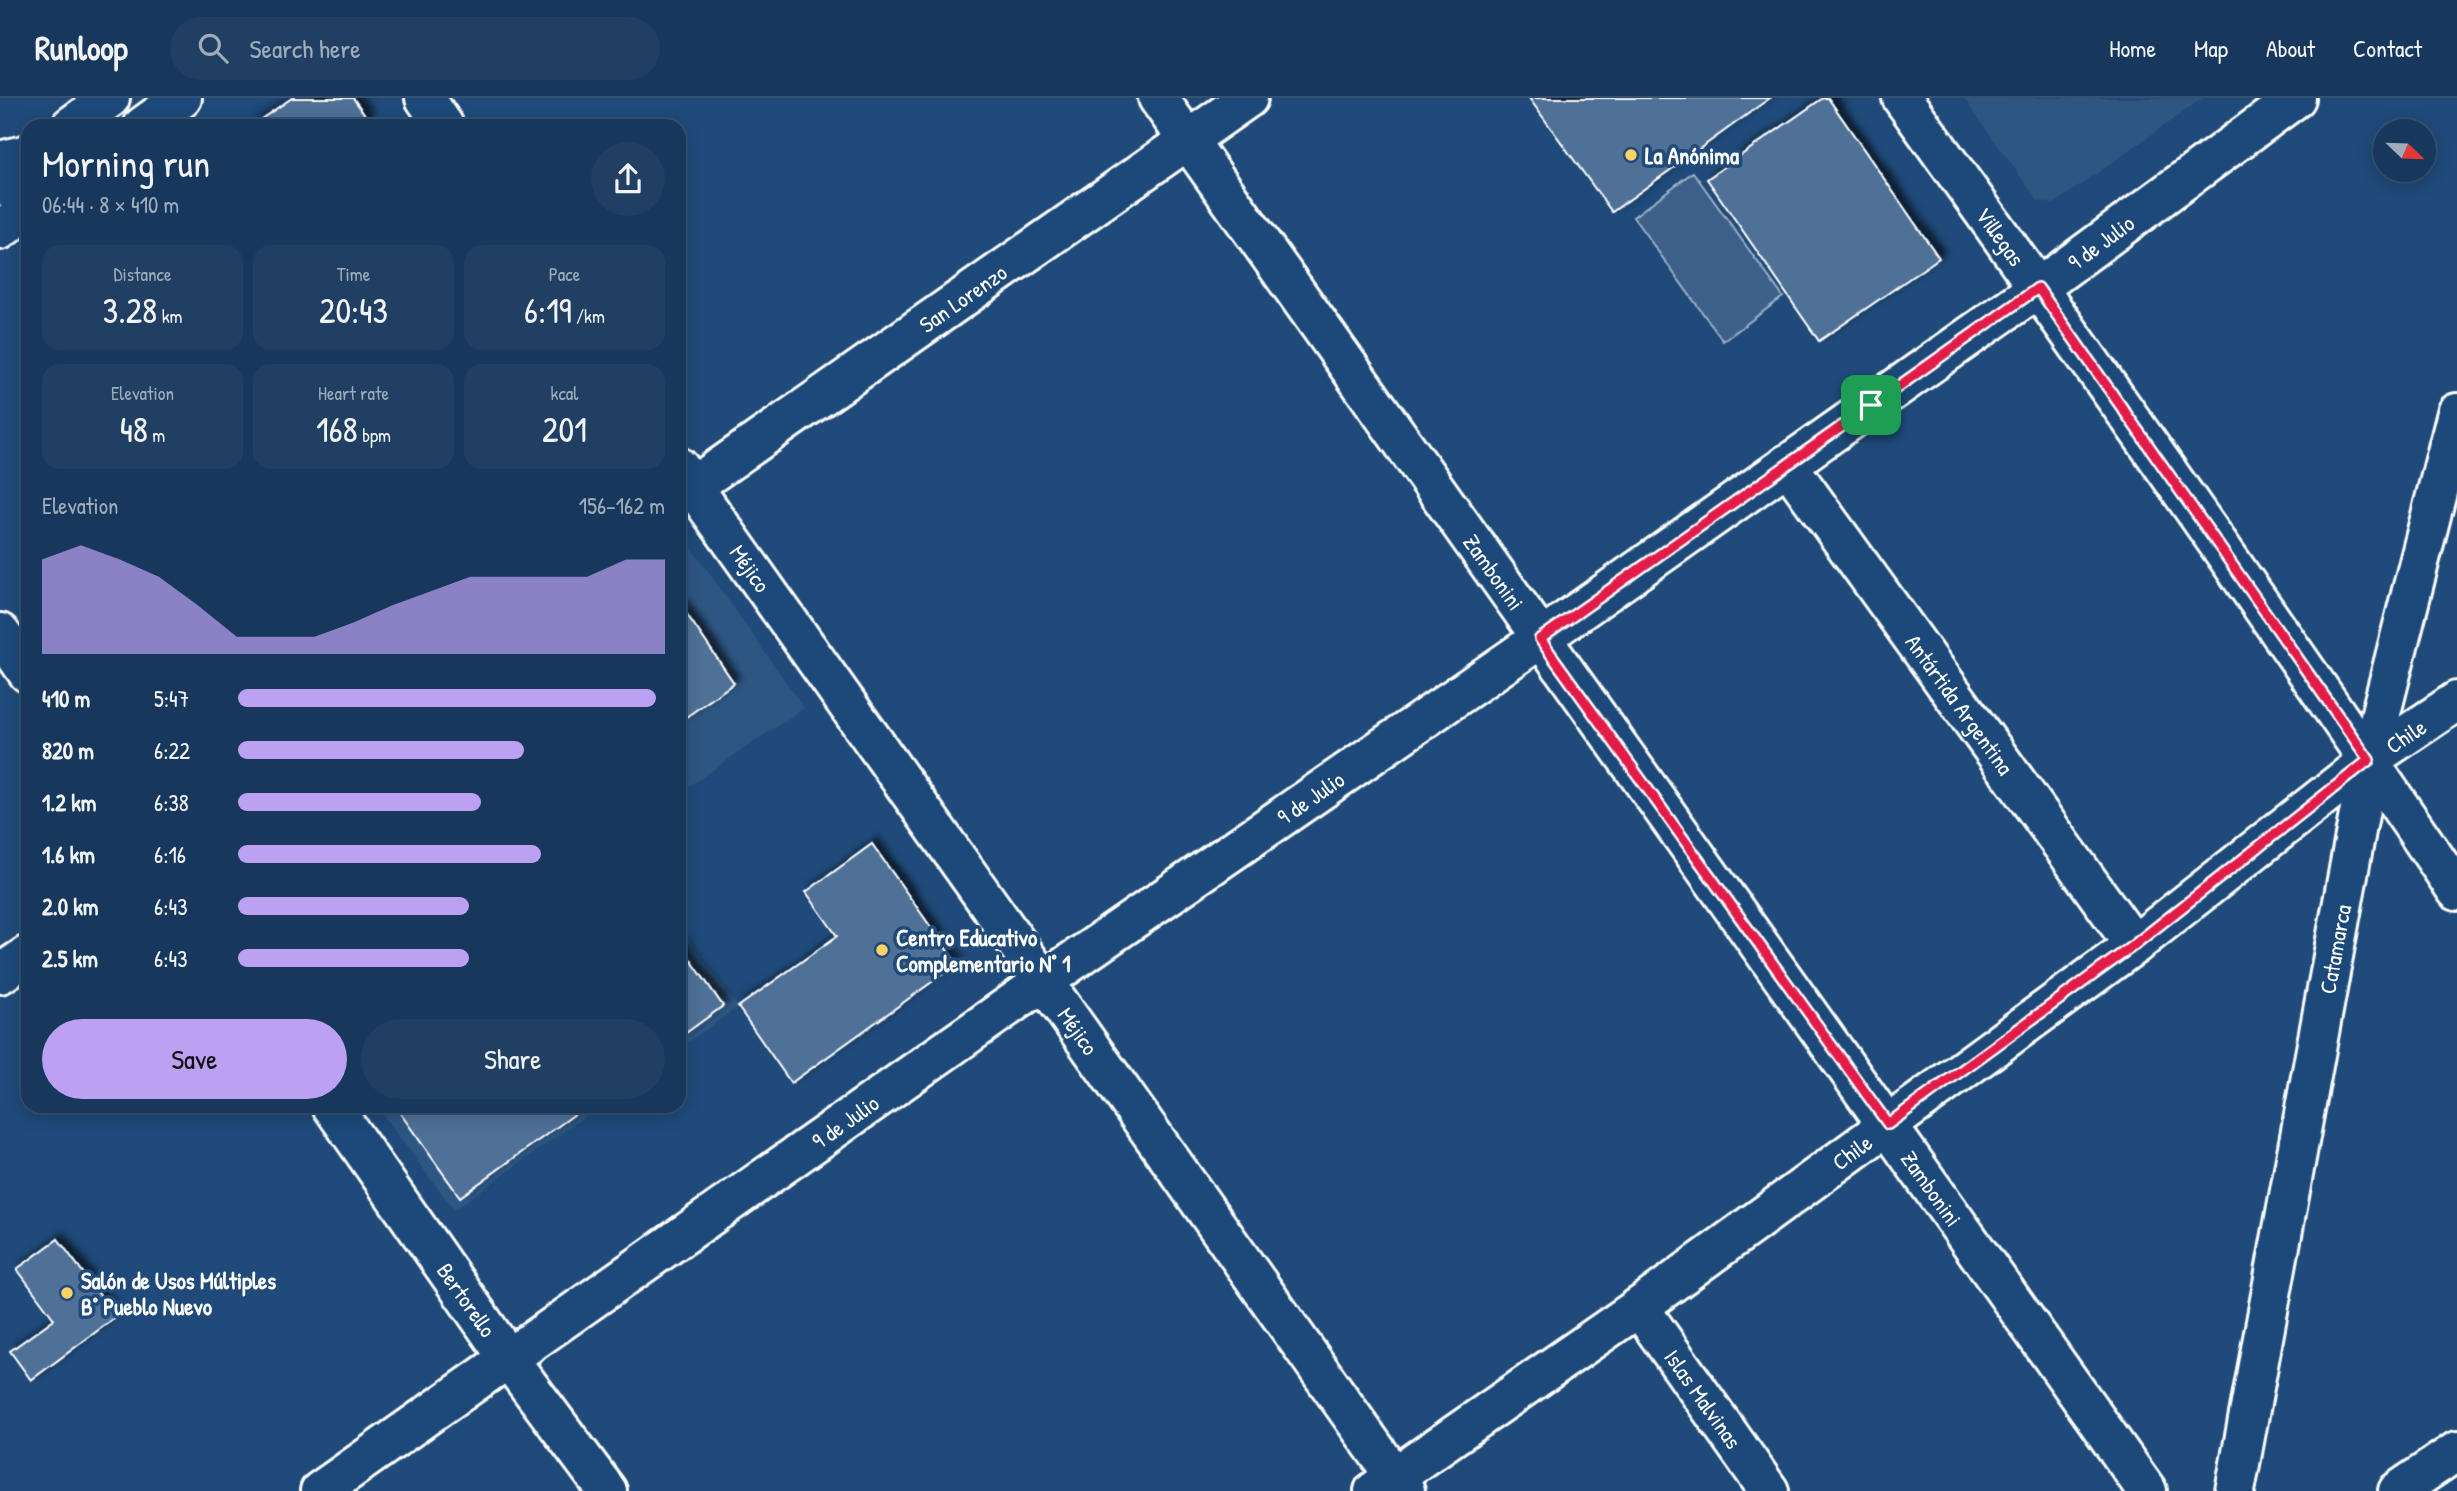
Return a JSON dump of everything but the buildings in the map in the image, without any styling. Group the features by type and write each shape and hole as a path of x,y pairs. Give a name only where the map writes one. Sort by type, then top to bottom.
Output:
{"street":[{"path":"81,119 110,98"},
{"path":"153,119 183,98"},
{"path":"425,98 439,119"},
{"name":"Zambonini","path":"1158,98 2147,1491"},
{"name":"San Lorenzo","path":"686,481 1248,98"},
{"name":"Villegas","path":"1902,98 2369,760 2457,891"},
{"name":"9 de Julio","path":"320,1491 1044,981 1540,639 2038,288 2296,98"},
{"path":"0,161 21,156"},
{"path":"0,185 21,190"},
{"path":"0,230 21,214"},
{"name":"Catamarca","path":"2235,1491 2369,760 2457,413"},
{"name":"Antártida Argentina","path":"1787,464 2134,945"},
{"name":"Méjico","path":"686,487 1044,981 1392,1486"},
{"path":"0,633 21,663"},
{"name":"Chile","path":"1392,1486 2134,945 2369,760 2457,701"},
{"path":"0,974 21,960"},
{"name":"Bertorello","path":"336,1113 508,1358 607,1491"},
{"name":"Islas Malvinas","path":"1639,1307 1769,1491"},
{"path":"2398,1491 2457,1451"}],"shaded area":[{"path":"1964,98 2203,98 2054,204 2038,201"},
{"path":"1693,172 1783,297 1723,341 1633,217"},
{"path":"691,547 804,708 686,788 686,551"},
{"path":"686,936 738,1007 686,1044"},
{"path":"381,1113 589,1113 454,1210"}],"place":[{"name":"La Anónima","path":"1631,155"},
{"name":"Centro Educativo Complementario N° 1","path":"882,950"},
{"name":"Salón de Usos Múltiples B° Pueblo Nuevo","path":"67,1293"}],"route":[{"path":"2038,288 2369,760 2134,945 1888,1124 1540,639 1871,405 2038,288"}]}
